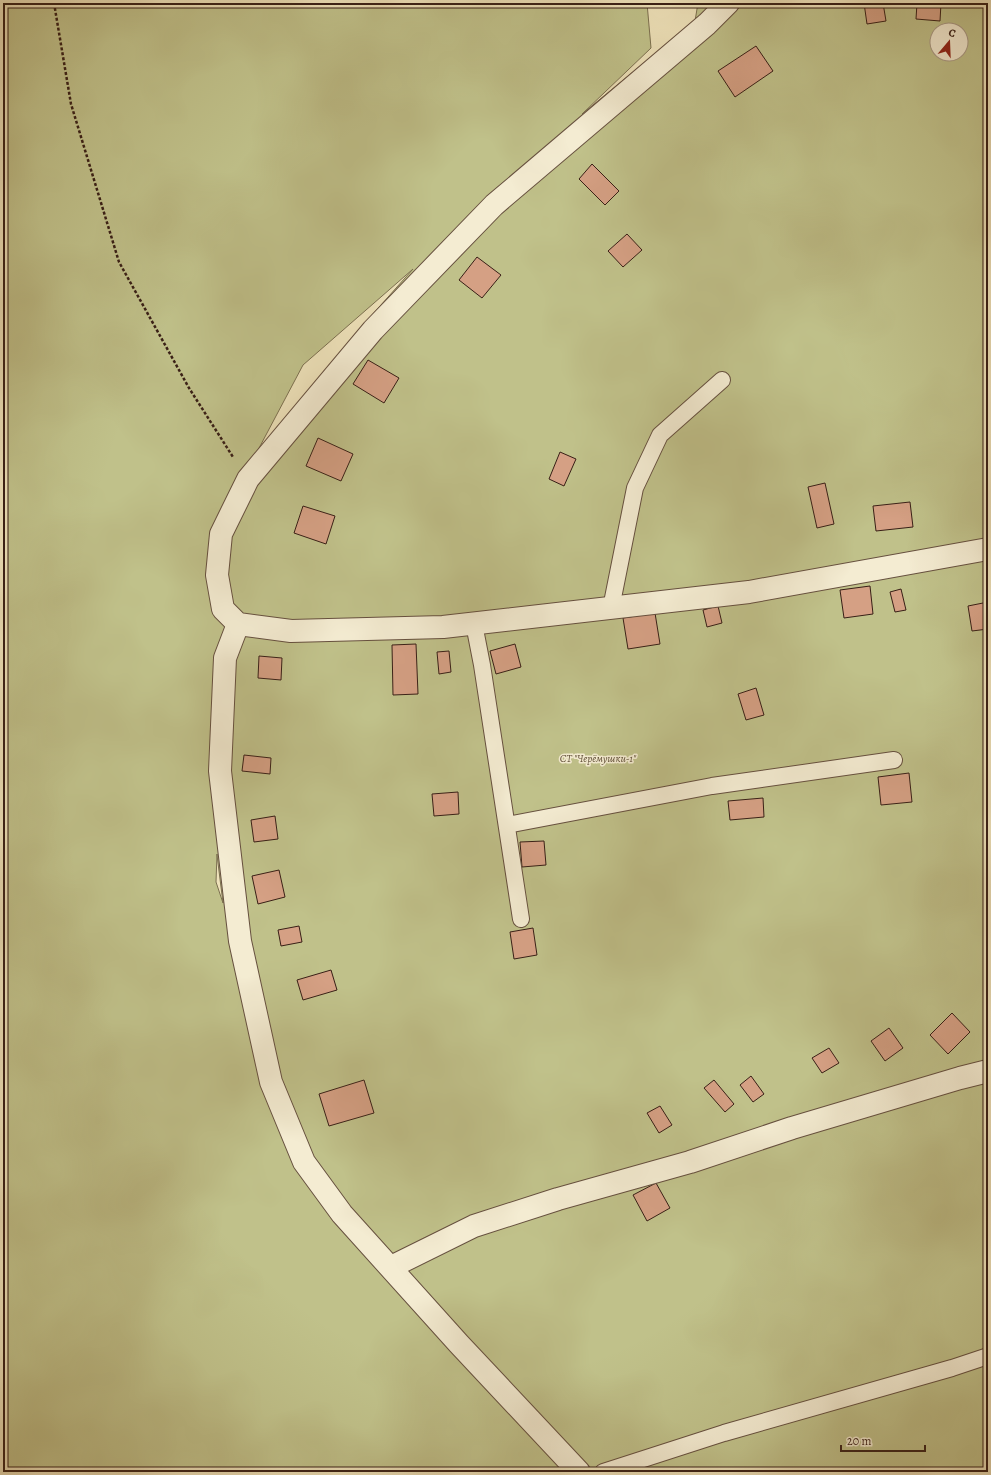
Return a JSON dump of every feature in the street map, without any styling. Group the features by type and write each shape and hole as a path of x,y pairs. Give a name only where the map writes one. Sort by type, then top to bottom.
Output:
{"street":[{"path":"728,3 701,30 494,204 373,330 248,479 221,534 217,575 223,609 238,624 291,631 443,627 749,592 988,549"},
{"path":"238,624 225,658 220,772 240,941 271,1082 304,1162 342,1214 459,1344 579,1472"},
{"path":"391,1267 474,1226 558,1199 690,1162 792,1128 988,1071"}],"lane":[{"path":"612,608 635,488 660,435 722,380"},
{"path":"474,624 522,918"},
{"path":"507,825 712,786 894,760"},
{"path":"603,1472 724,1433 952,1368 988,1356"}],"path":[{"path":"54,3 71,104 119,262 189,388 248,479"}],"green space":[{"name":"СТ \"Черёмушки-1\"","path":"3,3 647,3 651,48 582,114 695,21 698,3 988,3 988,1472 3,1472","holes":["413,269 364,324 240,484 303,365","217,854 223,903 216,882"]}],"building":[{"path":"864,3 883,3 886,21 867,24"},
{"path":"917,3 941,3 940,21 916,19"},
{"path":"756,46 773,71 735,97 718,71"},
{"path":"592,164 619,191 605,205 579,179"},
{"path":"627,234 642,250 623,267 608,251"},
{"path":"477,257 501,275 482,298 459,280"},
{"path":"368,360 399,378 384,403 353,384"},
{"path":"318,438 353,454 341,481 306,466"},
{"path":"560,452 576,459 564,486 549,479"},
{"path":"825,483 834,524 817,528 808,487"},
{"path":"910,502 913,527 876,531 873,506"},
{"path":"303,506 335,516 326,544 294,533"},
{"path":"870,586 873,614 844,618 840,590"},
{"path":"901,589 906,610 895,612 890,592"},
{"path":"988,602 988,629 972,631 968,606"},
{"path":"718,606 722,623 707,627 703,610"},
{"path":"655,613 660,644 628,649 623,618"},
{"path":"416,644 418,694 393,695 392,645"},
{"path":"515,644 521,667 496,674 490,651"},
{"path":"449,651 451,672 439,674 437,652"},
{"path":"259,656 282,658 281,680 258,678"},
{"path":"756,688 764,715 746,720 738,694"},
{"path":"244,755 271,758 270,774 242,771"},
{"path":"909,773 912,802 881,805 878,777"},
{"path":"458,792 459,814 434,816 432,794"},
{"path":"763,798 764,817 730,820 728,801"},
{"path":"275,816 278,839 254,842 251,820"},
{"path":"544,841 546,865 522,867 520,842"},
{"path":"279,870 285,897 258,904 252,876"},
{"path":"299,926 302,942 281,946 278,930"},
{"path":"533,928 537,955 514,959 510,932"},
{"path":"331,970 337,990 303,1000 297,980"},
{"path":"952,1013 970,1032 948,1054 930,1035"},
{"path":"889,1028 903,1048 885,1061 871,1041"},
{"path":"829,1048 839,1063 822,1073 812,1058"},
{"path":"751,1076 764,1094 753,1102 740,1085"},
{"path":"364,1080 374,1113 329,1126 319,1094"},
{"path":"714,1080 734,1104 725,1112 704,1088"},
{"path":"660,1106 672,1125 659,1133 647,1113"},
{"path":"656,1183 670,1208 647,1221 633,1195"}]}
